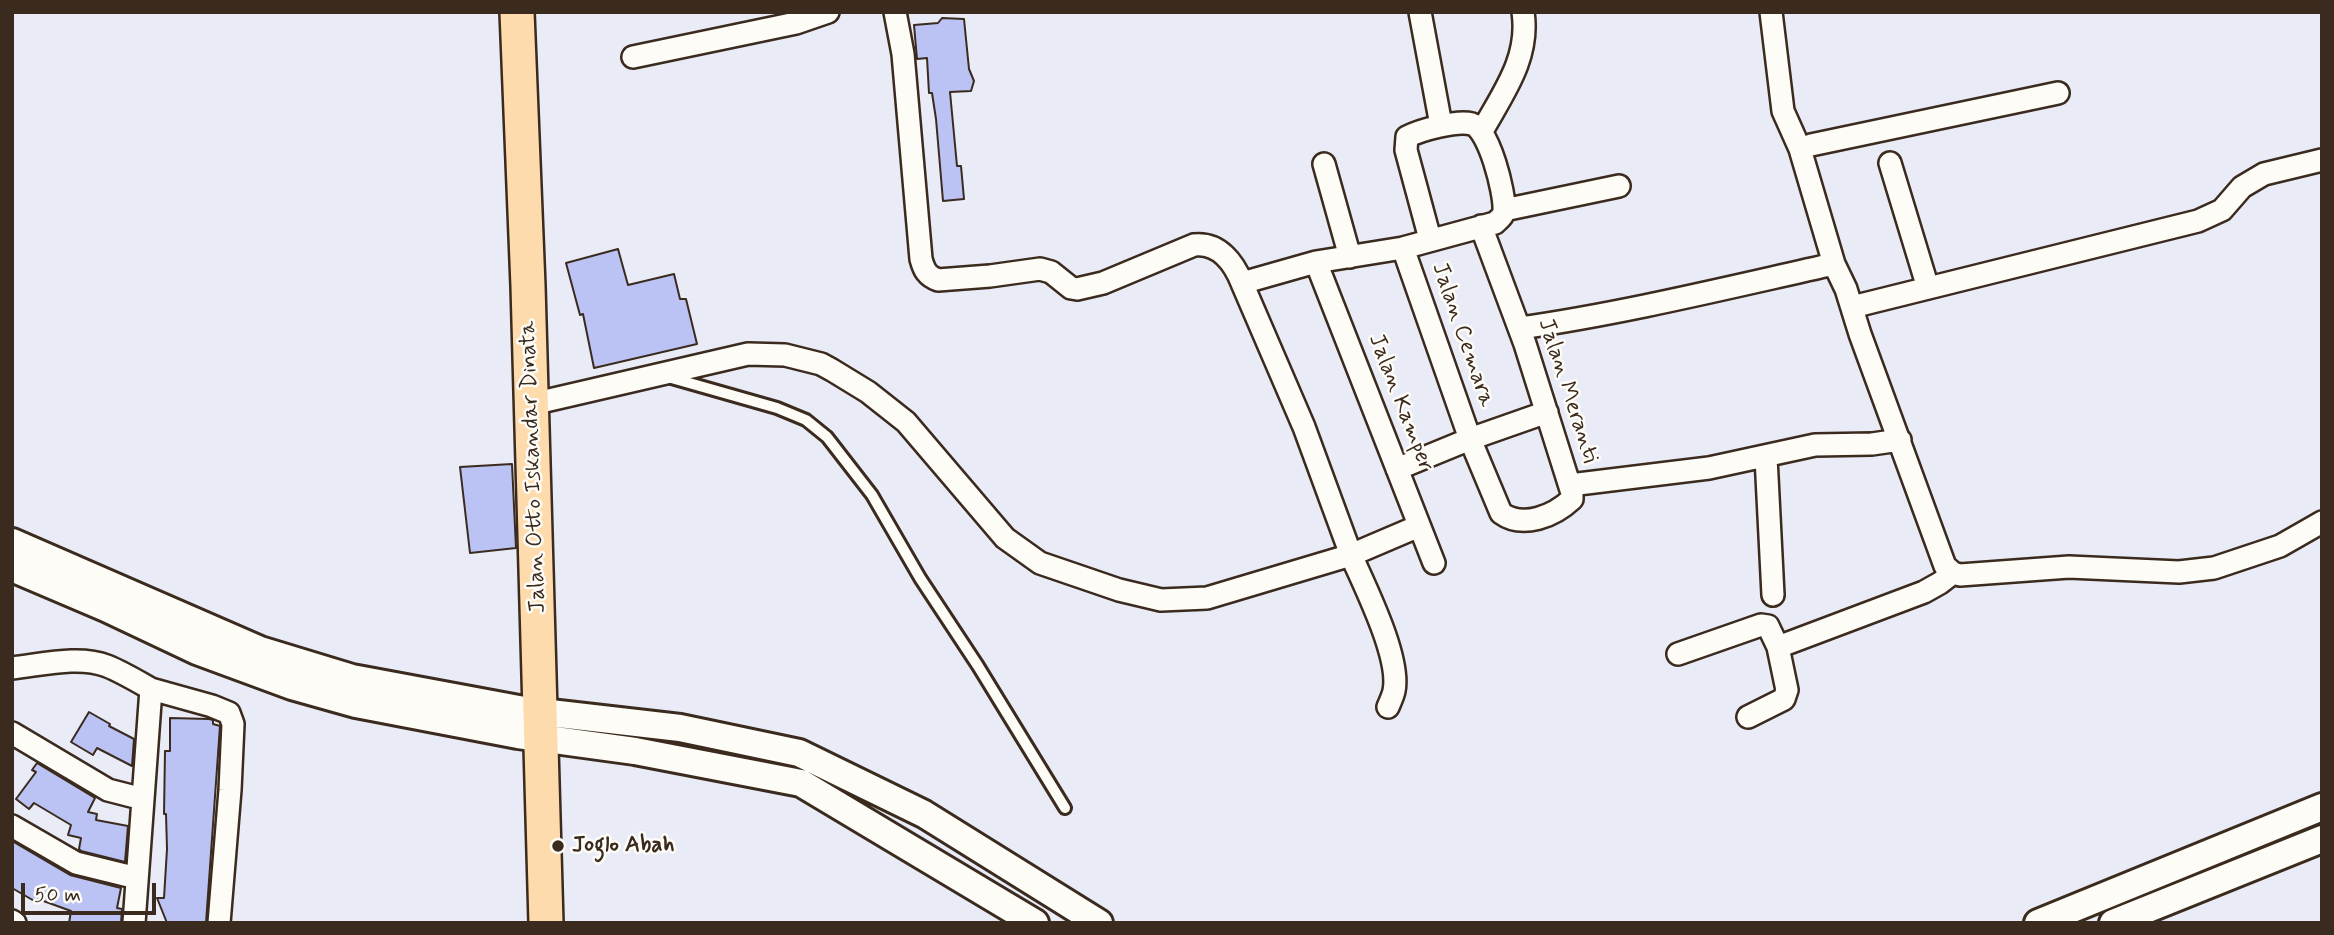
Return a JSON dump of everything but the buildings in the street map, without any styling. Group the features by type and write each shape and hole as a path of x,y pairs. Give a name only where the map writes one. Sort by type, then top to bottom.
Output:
{"main road":[{"name":"Jalan Otto Iskandar Dinata","path":"517,12 546,923"}],"street":[{"path":"633,57 796,23 828,12"},
{"path":"895,12 903,54 921,259 930,278 938,281 1040,269 1051,272 1071,288 1077,289 1103,283 1202,244 1213,246 1238,272 1304,427 1351,555 1385,635 1394,674 1394,691 1388,707"},
{"path":"1420,12 1441,125"},
{"path":"1482,131 1519,66 1525,41 1523,12"},
{"path":"1771,12 1783,111 1800,149 1834,264 1842,279 1945,566 1953,573 1975,575 2069,567 2179,572 2214,568 2280,546 2322,522"},
{"path":"1800,149 2058,93"},
{"path":"1242,283 1316,262 1403,248 1495,223 1502,217 1504,210 1496,168 1482,131 1471,124 1441,125 1408,137 1406,150 1430,239"},
{"path":"1852,307 2198,221 2222,210 2242,187 2264,174 2322,160"},
{"path":"1891,163 1928,288"},
{"path":"1324,164 1350,257"},
{"path":"1504,210 1619,186"},
{"name":"Jalan Meranti","path":"1481,226 1520,328 1570,485 1572,499 1557,511 1520,522 1501,513"},
{"name":"Jalan Cemara","path":"1403,248 1470,439 1501,513"},
{"name":"Jalan Kamper","path":"1316,262 1434,563"},
{"path":"1520,328 1558,323 1834,264"},
{"path":"531,401 545,401 748,354 785,355 821,364 868,392 906,422 1005,538 1040,563 1119,590 1161,600 1207,598 1351,555 1419,526"},
{"path":"1397,469 1470,439 1547,412"},
{"path":"1570,485 1640,478 1766,457 1815,445 1872,444 1899,440"},
{"path":"1766,457 1773,595"},
{"path":"12,542 260,650 352,678 513,708 541,724 635,751 801,783 1035,923"},
{"path":"12,568 197,651 292,686 356,704 518,735 541,724 680,728 799,753 924,814 1099,923"},
{"path":"1779,647 1924,592 1953,573"},
{"path":"1678,654 1761,625 1768,626 1779,647 1787,690 1784,699 1748,717"},
{"path":"12,668 93,662 151,689 229,713 233,724 230,790 219,923"},
{"path":"134,923 151,689"},
{"path":"12,733 108,790 143,799"},
{"path":"2038,923 2322,807"},
{"path":"12,826 76,863 137,878"},
{"path":"2113,923 2322,839"}],"lane":[{"path":"656,376 777,408 806,420 827,437 872,495 920,578 978,666 1065,808"}],"place":[{"name":"Joglo Abah","path":"558,846"}]}
